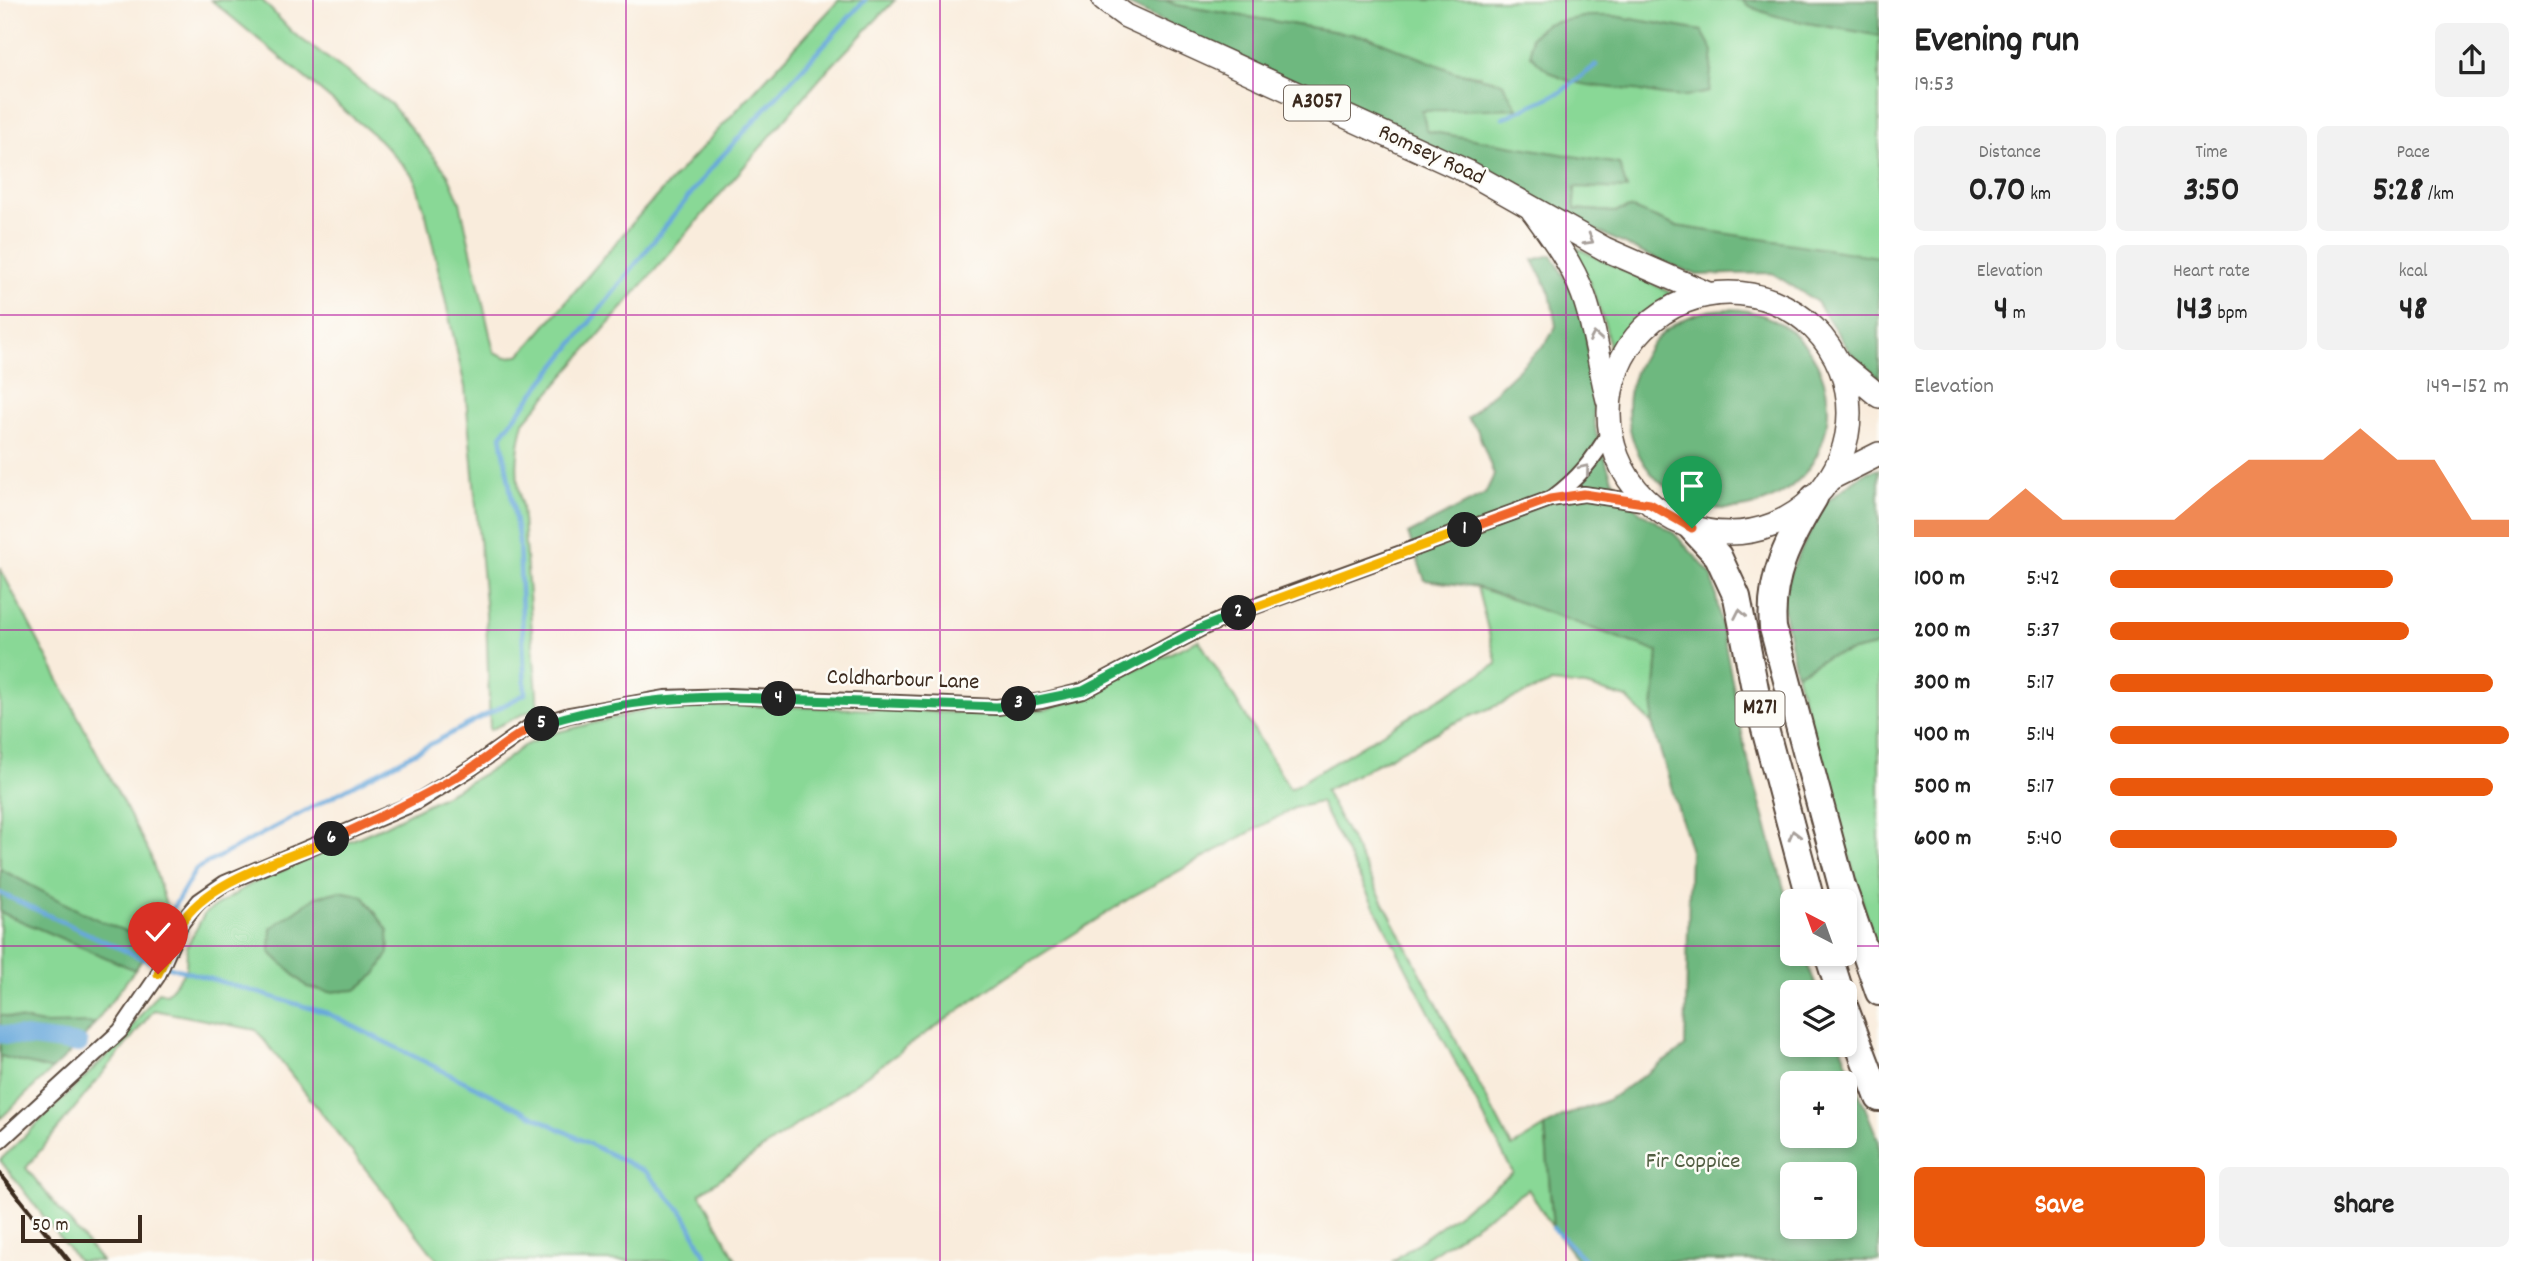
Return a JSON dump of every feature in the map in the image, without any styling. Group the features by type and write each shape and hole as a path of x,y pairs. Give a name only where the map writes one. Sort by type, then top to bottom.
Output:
{"highway":[{"name":"M271","path":"1822,489 1780,561 1772,598 1773,628 1842,886 1879,992"},
{"name":"M271","path":"1692,528 1718,556 1737,597 1757,699 1808,889"},
{"path":"1857,1040 1879,1098"}],"main road":[{"name":"Romsey Road","path":"1104,0 1126,16 1470,173 1605,249 1708,294"},
{"name":"Romsey Road","path":"1530,206 1567,260 1583,293 1609,404"},
{"path":"1822,489 1841,458 1847,435 1847,386 1839,363 1817,330 1785,306 1747,294 1708,294 1666,311 1632,341 1613,381 1609,404 1610,431 1623,471 1650,504 1692,528 1725,533 1757,530 1797,512 1822,489 1879,454"},
{"path":"1839,363 1879,396"}],"street":[{"name":"Coldharbour Lane","path":"1550,499 1576,481 1593,460 1610,431"},
{"name":"Coldharbour Lane","path":"0,1141 120,1031 158,974 180,925 199,901 225,883 415,803 473,768 528,728 569,715 665,698 730,695 997,707 1042,701 1083,691 1202,628 1251,608 1550,499 1584,494 1650,504"}],"green space":[{"path":"211,0 262,0 293,33 391,104 448,174 460,202 494,352 506,357 518,356 531,343 642,212 839,0 895,0 823,75 524,422 517,474 538,707 490,730 486,614 465,387 426,215 414,177 380,140"},
{"path":"1119,0 1165,0 1176,5 1369,37 1455,72 1502,82 1517,108 1422,111 1427,131 1619,164 1627,189 1575,187 1575,209 1614,212 1630,208 1676,226 1879,257 1879,378 1850,352 1817,302 1772,273 1697,275 1649,256"},
{"path":"1165,0 1879,0 1879,259 1676,226 1630,208 1614,212 1574,209 1575,187 1488,144 1427,131 1421,111 1479,75 1455,73 1369,37 1176,5"},
{"path":"1741,0 1879,0 1879,36 1786,19 1768,14"},
{"path":"1588,16 1614,16 1702,31 1713,51 1709,92 1671,96 1591,86 1554,74 1531,55 1531,37 1546,24"},
{"path":"1569,244 1680,297 1639,322 1611,361 1606,328 1590,284"},
{"name":"Fir Coppice","path":"1552,255 1575,296 1585,326 1596,432 1612,479 1638,510 1673,532 1712,575 1745,749 1784,889 1780,889 1780,966 1808,966 1814,980 1780,980 1780,1057 1845,1057 1850,1071 1780,1071 1780,1148 1857,1148 1857,1087 1879,1142 1879,1261 1578,1261 1553,1228 1545,1127 1564,1116 1608,1100 1685,1047 1690,848 1652,724 1658,652 1477,587 1425,580 1408,534 1485,494 1494,475 1477,429 1467,418 1547,342 1556,326 1550,293 1533,260"},
{"path":"1728,309 1748,311 1766,317 1799,338 1820,371 1826,389 1826,429 1820,447 1799,480 1766,501 1748,507 1728,509 1708,507 1690,501 1657,480 1636,447 1630,429 1628,409 1630,389 1636,371 1657,338 1690,317 1708,311"},
{"path":"1879,469 1879,645 1827,657 1796,674 1782,601 1791,570 1825,503 1864,473"},
{"path":"0,568 150,854 169,915 143,959 79,1044 0,1119"},
{"path":"1477,587 1658,651 1652,724 1627,698 1586,686 1551,683 1452,724 1325,791 1512,1147 1545,1127 1553,1228 1528,1189 1422,1261 1393,1261 1513,1173 1320,802 1294,808 1135,895 1006,977 700,1193 737,1261 438,1261 256,1030 154,1010 26,1168 101,1261 78,1261 0,1160 120,1043 158,992 167,994 186,970 187,946 205,913 251,884 382,827 455,790 502,763 523,746 554,733 646,710 740,705 994,714 1048,709 1199,640 1290,789 1497,664"},
{"path":"1879,645 1879,959 1796,674 1827,657"},
{"path":"0,869 98,920 155,939 135,970 0,912"},
{"path":"340,891 363,896 388,930 389,953 376,974 356,990 329,992 307,987 270,952 271,928 316,897"},
{"path":"0,1015 43,1024 95,1023 79,1044 52,1070 0,1056"}],"waterway":[{"path":"708,1261 685,1215 646,1172 327,1013 143,959 196,869 525,694 519,541 501,435 712,167 865,0"},
{"path":"1503,118 1561,92 1596,65"},
{"path":"0,893 143,959"},
{"path":"0,1034 79,1044"},
{"path":"1553,1228 1586,1261"}],"railway":[{"path":"0,1174 69,1261"}],"route":[{"path":"158,974 180,925 199,901 225,883 415,803 473,768 528,728 569,715 665,698 730,695 832,702 997,707 1042,701 1083,691 1202,628 1251,608 1550,499 1584,494 1650,504 1677,522 1692,528"}]}
